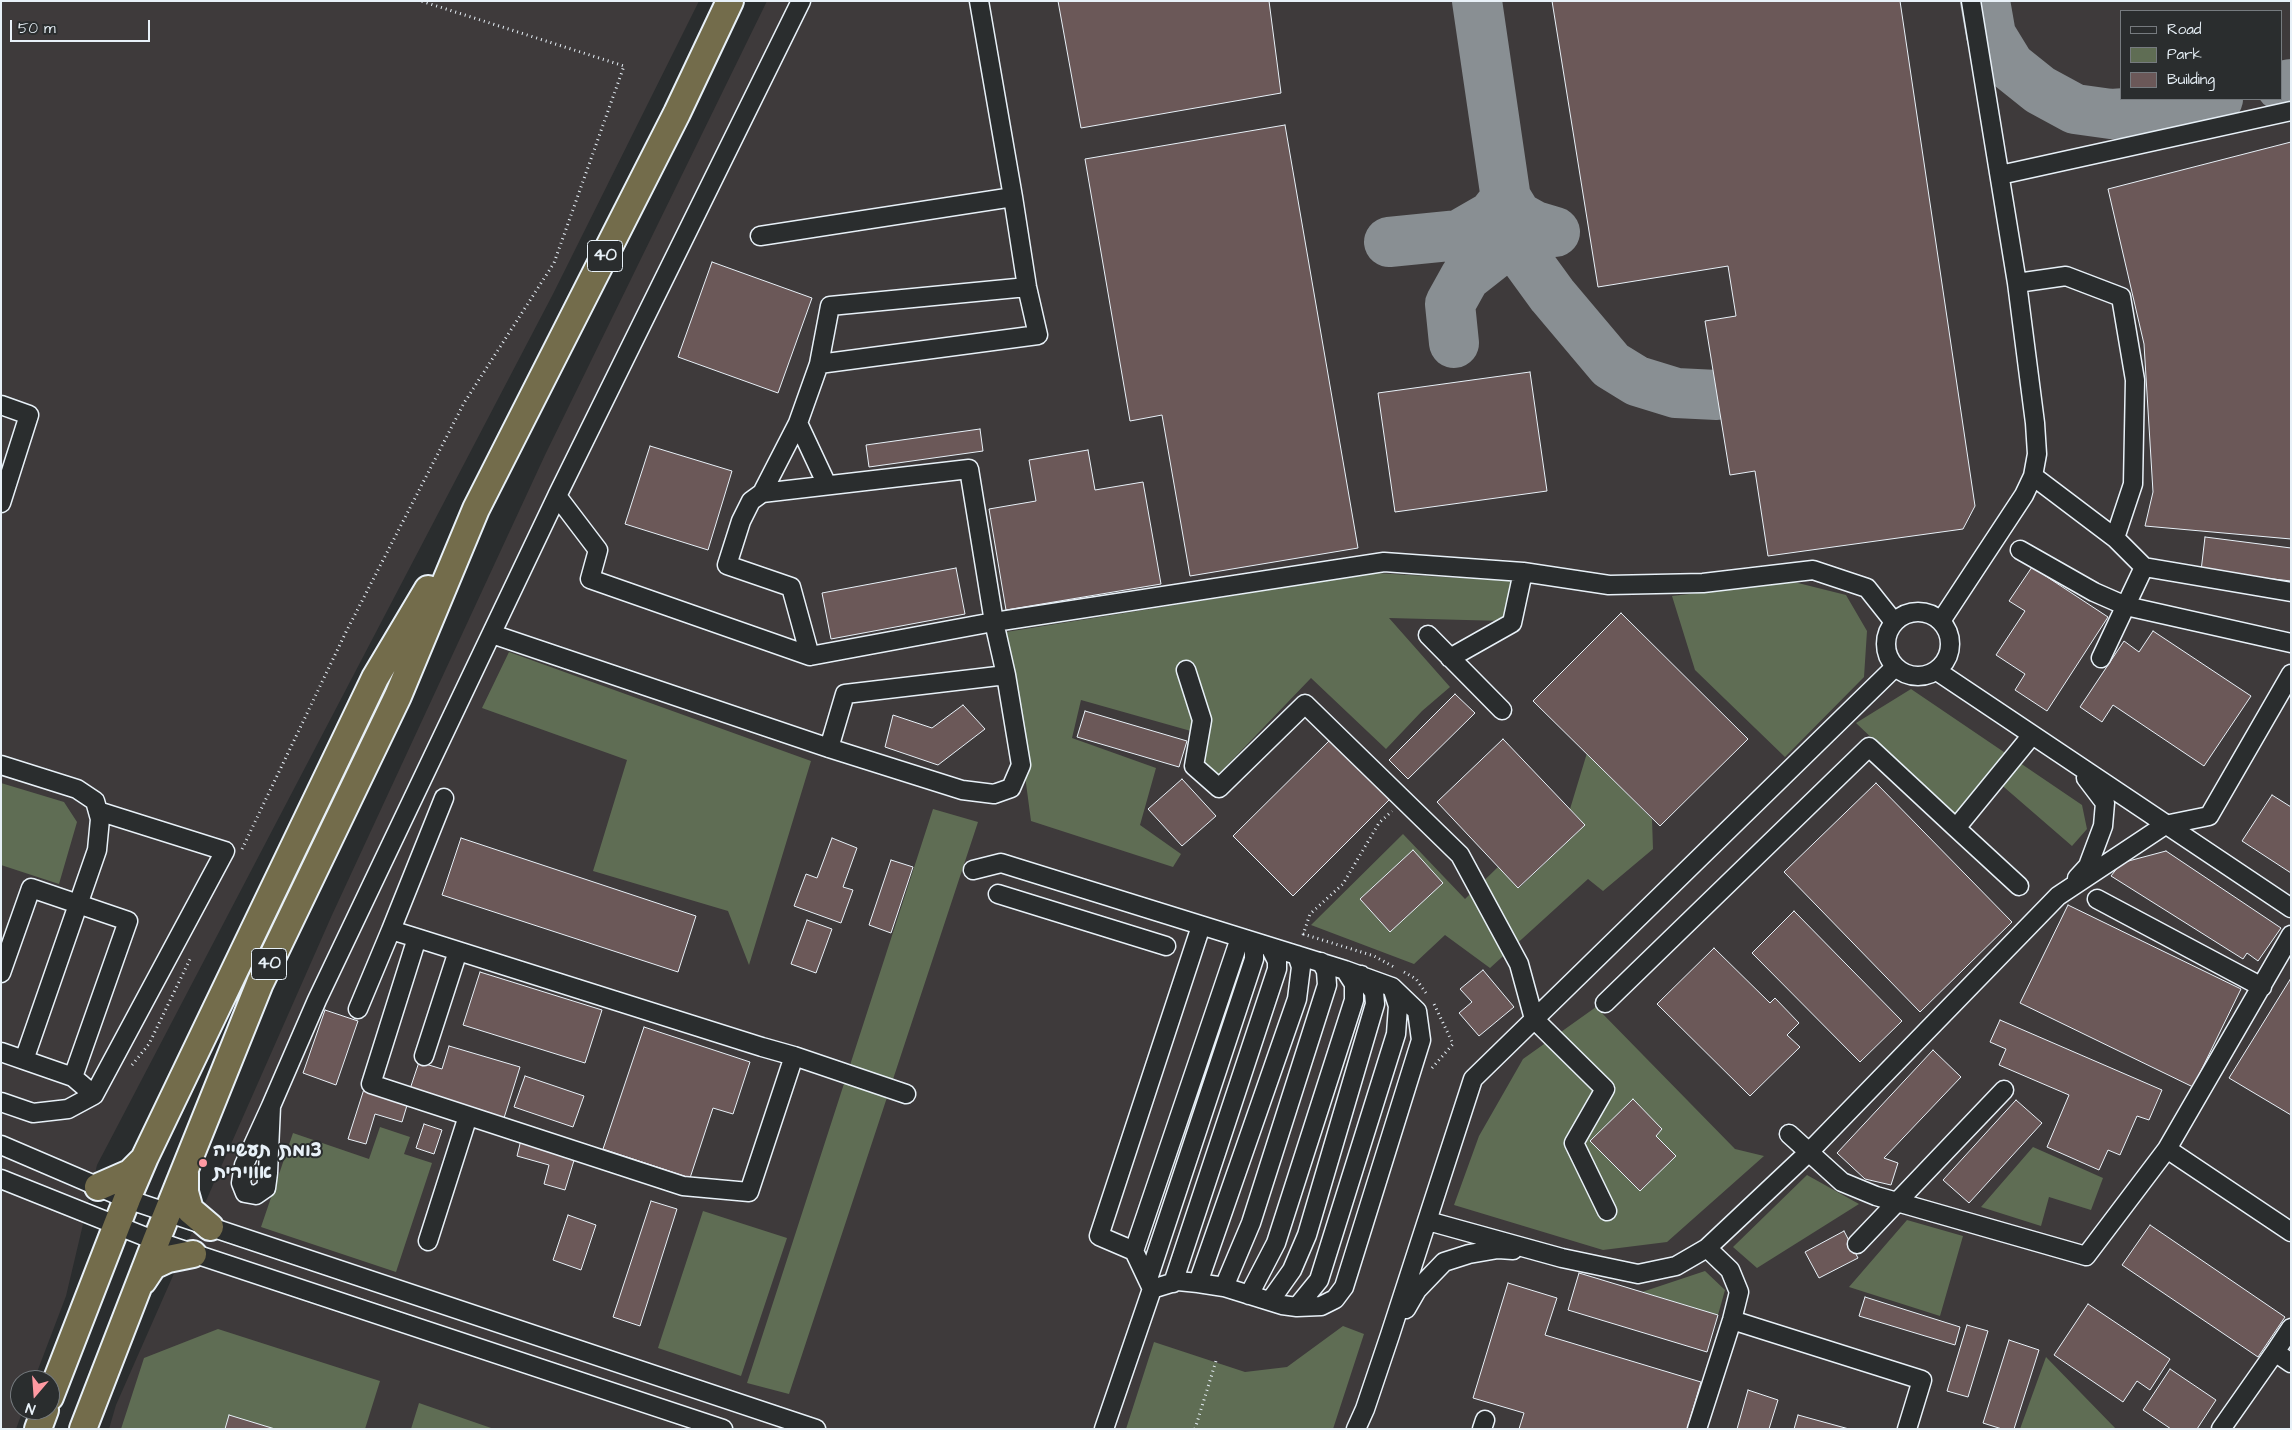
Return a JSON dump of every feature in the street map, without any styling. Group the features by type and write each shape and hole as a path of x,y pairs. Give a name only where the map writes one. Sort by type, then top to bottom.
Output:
{"highway":[{"name":"40","path":"60,1371 145,1157 375,678 476,509 677,113 730,1"},
{"name":"40","path":"83,1429 167,1212 260,983 398,696 476,509"},
{"path":"98,1187 130,1173 145,1157"},
{"path":"185,1169 185,1192 190,1210 210,1227"},
{"path":"137,1290 153,1266 168,1259 194,1254"}],"street":[{"path":"271,1106 317,1000 557,496 801,1"},
{"path":"819,364 1038,335 1027,287 979,1"},
{"path":"1941,620 2024,495 2034,476 2037,454 2035,423 2017,282 1971,1"},
{"path":"2000,176 2291,112"},
{"path":"760,236 1013,196"},
{"path":"2017,282 2066,276 2122,298 2135,380 2133,484 2115,538"},
{"path":"810,656 792,586 727,565 740,521 751,501 762,493 798,423 819,364 830,306 1027,287"},
{"path":"1,405 29,415 1,503"},
{"path":"798,423 828,485"},
{"path":"492,634 829,748 962,790 994,794 1011,788 1021,765 1006,675 994,622 969,469 762,493"},
{"path":"2034,476 2115,538 2144,567 2291,592"},
{"path":"557,496 598,550 590,579 810,656 994,622 1384,562 1523,572 1609,585 1704,583 1813,570 1867,588 1894,622"},
{"path":"2020,550 2094,592 2126,606 2291,643"},
{"path":"2100,658 2144,567"},
{"path":"1450,658 1512,623 1523,572"},
{"path":"1917,612 1930,614 1941,620 1946,628 1951,646 1949,656 1937,671 1927,676 1915,676 1904,674 1895,667 1888,657 1886,645 1888,633 1894,622 1904,615 1917,612"},
{"path":"1428,635 1502,710"},
{"path":"1356,1429 1365,1409 1390,1335 1473,1079 1895,667"},
{"path":"1186,670 1202,720 1194,766 1219,788 1305,704 1460,855 1519,964 1534,1019 1605,1088 1574,1143 1608,1211"},
{"path":"1937,671 2291,908"},
{"path":"1428,1221 1539,1252 1638,1274 1676,1266 1707,1248 1809,1152 2058,896 2165,825 2209,816 2291,674"},
{"path":"829,748 845,694 1006,675"},
{"path":"1956,828 2032,735"},
{"path":"1605,1003 1869,747 2019,886"},
{"path":"1,764 77,789 95,801 100,819 97,850 24,1060"},
{"path":"2065,892 2088,866 2103,826 2105,803 2074,764"},
{"path":"358,1010 444,798"},
{"path":"1,1102 33,1113 68,1109 94,1095 226,851 98,811"},
{"path":"973,870 1001,863 1353,972 1392,987 1417,1012 1421,1040 1344,1287 1335,1300 1321,1306 1297,1307 1224,1287 1178,1281 1150,1284"},
{"path":"1,973 31,888 128,921 73,1077"},
{"path":"998,894 1166,946"},
{"path":"2097,900 2262,986"},
{"path":"1150,1284 1134,1251 1099,1236 1201,926"},
{"path":"391,930 794,1056 906,1094"},
{"path":"1789,1134 1842,1182 1897,1202 2086,1256 2167,1149 2291,935"},
{"path":"417,938 371,1084 683,1186 749,1192 794,1056"},
{"path":"1134,1251 1255,942"},
{"path":"1173,1283 1277,969 1277,961 1255,942"},
{"path":"1104,1429 1254,959 1255,942"},
{"path":"424,1056 458,951"},
{"path":"1198,1283 1297,998 1301,967 1297,955"},
{"path":"1224,1287 1251,1223 1327,985 1326,972 1321,962"},
{"path":"1249,1295 1276,1243 1354,1000 1353,972"},
{"path":"1270,1301 1292,1270 1307,1235 1375,1004 1374,992 1353,972"},
{"path":"1297,1307 1319,1280 1396,1034 1398,1006 1392,987"},
{"path":"1,1052 73,1077 94,1095"},
{"path":"1857,1244 2004,1090"},
{"path":"428,1241 468,1116"},
{"path":"1,1145 127,1199 816,1429"},
{"path":"2167,1149 2291,1232"},
{"path":"1,1179 156,1241 723,1429"},
{"path":"1696,1429 1732,1320 1739,1292 1730,1270 1707,1248"},
{"path":"1390,1335 1417,1290 1444,1262 1469,1254 1498,1249 1539,1252"},
{"path":"1732,1320 1922,1380 1906,1429"},
{"path":"2221,1429 2291,1328"},
{"path":"2275,1352 2291,1363"}],"path":[{"path":"240,855 346,632 464,403 554,263 624,66 421,1"},
{"path":"1297,955 1310,914 1343,884 1379,823 1404,800"},
{"path":"132,1066 149,1044 192,954"},
{"path":"1195,1429 1216,1361"}],"shaded area":[{"path":"1,1 699,1 553,294 97,1165 66,1296 38,1370 10,1370 10,1420 19,1420 16,1429 1,1429"},
{"path":"767,1 2291,1 2291,1429 109,1429 116,1405 332,915 545,455"}],"green space":[{"path":"1375,573 1511,581 1504,621 1389,618 1450,687 1422,711 1386,749 1311,678 1215,778 1202,766 1205,735 1081,700 1072,738 1156,768 1140,825 1181,854 1173,867 1031,821 1006,632"},
{"path":"1794,582 1846,595 1867,631 1864,677 1785,757 1695,670 1672,596"},
{"path":"509,652 811,761 749,965 728,911 593,871 627,760 482,708"},
{"path":"1911,689 2082,805 2087,829 2072,846 1990,775 1955,817 1856,723"},
{"path":"1587,753 1652,819 1653,849 1603,891 1588,879 1490,968 1445,935 1414,964 1311,925 1403,834 1465,899 1498,867 1519,888 1585,825 1570,809"},
{"path":"1,783 64,802 77,822 59,884 1,865"},
{"path":"933,809 978,822 789,1394 747,1383"},
{"path":"1596,1007 1735,1149 1764,1156 1667,1242 1603,1250 1454,1205 1479,1136 1523,1059"},
{"path":"380,1127 410,1137 404,1154 432,1163 396,1272 261,1227 293,1133 369,1159"},
{"path":"2033,1147 2103,1178 2091,1210 2049,1197 2041,1226 1981,1207"},
{"path":"1807,1175 1859,1204 1757,1268 1733,1247"},
{"path":"703,1211 787,1238 741,1376 658,1348"},
{"path":"1907,1220 1963,1236 1940,1316 1849,1287"},
{"path":"1705,1271 1725,1290 1718,1315 1642,1292"},
{"path":"1343,1326 1364,1334 1333,1429 1126,1429 1154,1342 1245,1372 1287,1367"},
{"path":"218,1329 380,1381 365,1429 121,1429 144,1358"},
{"path":"2046,1357 2116,1429 2020,1429"},
{"path":"419,1403 494,1429 411,1429"}],"building":[{"path":"1058,1 1269,1 1281,93 1081,128"},
{"path":"1552,1 1900,1 1975,506 1963,529 1768,556 1755,471 1730,475 1705,321 1736,316 1728,266 1598,287"},
{"path":"1285,125 1358,548 1190,576 1162,415 1130,421 1085,159"},
{"path":"2291,142 2291,539 2145,526 2153,492 2144,344 2108,189"},
{"path":"712,262 812,298 778,393 678,357"},
{"path":"1530,372 1547,491 1395,512 1378,393"},
{"path":"980,429 983,451 869,467 866,445"},
{"path":"650,446 732,471 708,550 625,524"},
{"path":"1088,450 1095,490 1143,482 1161,584 1006,610 989,509 1036,501 1029,460"},
{"path":"2205,537 2291,548 2291,581 2201,571"},
{"path":"2032,567 2108,617 2047,711 2015,690 2025,674 1996,655 2025,611 2009,601"},
{"path":"956,568 965,614 831,639 822,593"},
{"path":"1621,613 1748,739 1660,826 1533,701"},
{"path":"2153,631 2251,696 2204,766 2113,705 2102,722 2080,707 2124,641 2139,652"},
{"path":"1455,694 1475,713 1408,779 1389,760"},
{"path":"963,705 985,729 938,765 885,747 893,715 932,728"},
{"path":"1085,711 1187,741 1179,767 1077,737"},
{"path":"1331,739 1391,798 1293,896 1233,836"},
{"path":"1503,739 1585,825 1518,888 1437,802"},
{"path":"1182,779 1216,816 1182,846 1148,809"},
{"path":"1876,783 2012,922 1920,1012 1784,872"},
{"path":"2272,795 2291,807 2291,873 2242,841"},
{"path":"461,838 696,916 678,972 442,895"},
{"path":"832,838 857,848 843,887 853,890 841,923 794,906 806,874 817,878"},
{"path":"1413,850 1443,883 1390,932 1360,899"},
{"path":"2166,851 2281,928 2258,961 2247,953 2243,959 2111,876 2121,863"},
{"path":"891,860 913,867 891,933 869,925"},
{"path":"2068,905 2241,989 2193,1087 2020,1003"},
{"path":"1794,911 1902,1021 1860,1062 1752,953"},
{"path":"807,920 832,929 816,973 791,964"},
{"path":"1714,948 1770,1003 1775,998 1799,1023 1787,1035 1800,1047 1750,1096 1657,1004"},
{"path":"1483,970 1514,1007 1479,1036 1459,1013 1472,1002 1460,989"},
{"path":"480,972 602,1010 585,1063 463,1025"},
{"path":"2291,978 2291,1115 2229,1078"},
{"path":"325,1010 358,1021 336,1085 303,1073"},
{"path":"2000,1020 2162,1090 2149,1120 2137,1116 2120,1155 2108,1150 2099,1170 2047,1147 2069,1095 1999,1065 2006,1049 1990,1042"},
{"path":"644,1027 750,1062 733,1114 713,1108 690,1178 603,1149"},
{"path":"449,1046 520,1067 504,1118 410,1089 419,1062 442,1069"},
{"path":"1933,1050 1961,1077 1884,1158 1898,1163 1891,1185 1865,1179 1837,1153"},
{"path":"525,1076 584,1096 573,1127 514,1107"},
{"path":"364,1089 408,1102 402,1122 375,1114 366,1144 348,1139"},
{"path":"1633,1099 1662,1129 1656,1136 1676,1156 1640,1191 1590,1141"},
{"path":"2016,1100 2042,1123 1969,1203 1943,1180"},
{"path":"424,1124 442,1130 434,1154 416,1148"},
{"path":"521,1140 575,1157 565,1190 544,1184 549,1165 517,1156"},
{"path":"651,1201 677,1209 640,1326 613,1317"},
{"path":"568,1215 596,1225 581,1270 553,1260"},
{"path":"2150,1225 2285,1317 2258,1357 2122,1265"},
{"path":"1844,1231 1858,1258 1819,1278 1805,1252"},
{"path":"1579,1273 1718,1315 1707,1352 1568,1310"},
{"path":"1508,1283 1557,1298 1545,1335 1701,1382 1687,1429 1519,1429 1524,1413 1473,1398"},
{"path":"1865,1297 1960,1327 1955,1345 1859,1316"},
{"path":"2088,1304 2170,1359 2150,1390 2137,1381 2123,1402 2054,1355"},
{"path":"1967,1325 1988,1331 1968,1397 1947,1391"},
{"path":"2009,1340 2039,1350 2014,1429 2002,1429 1983,1423"},
{"path":"2170,1369 2216,1400 2197,1429 2171,1429 2143,1410"},
{"path":"1748,1390 1778,1400 1769,1429 1737,1429"},
{"path":"229,1415 275,1429 225,1429"},
{"path":"1798,1415 1849,1429 1794,1429"}],"taxiway":[{"path":"1477,1 1512,240 1552,295 1611,365 1637,381 1676,393 1717,395"},
{"path":"1985,1 1991,35 2010,66 2040,90 2075,109 2111,114 2156,111 2213,100"},
{"path":"2282,86 2291,84"},
{"path":"1506,198 1517,216 1535,226 1555,232"},
{"path":"1389,242 1459,235 1492,216 1506,198"},
{"path":"1454,343 1450,304 1465,277 1512,240"}],"place":[{"name":"צומת תעשייה אווירית","path":"203,1163"}]}
